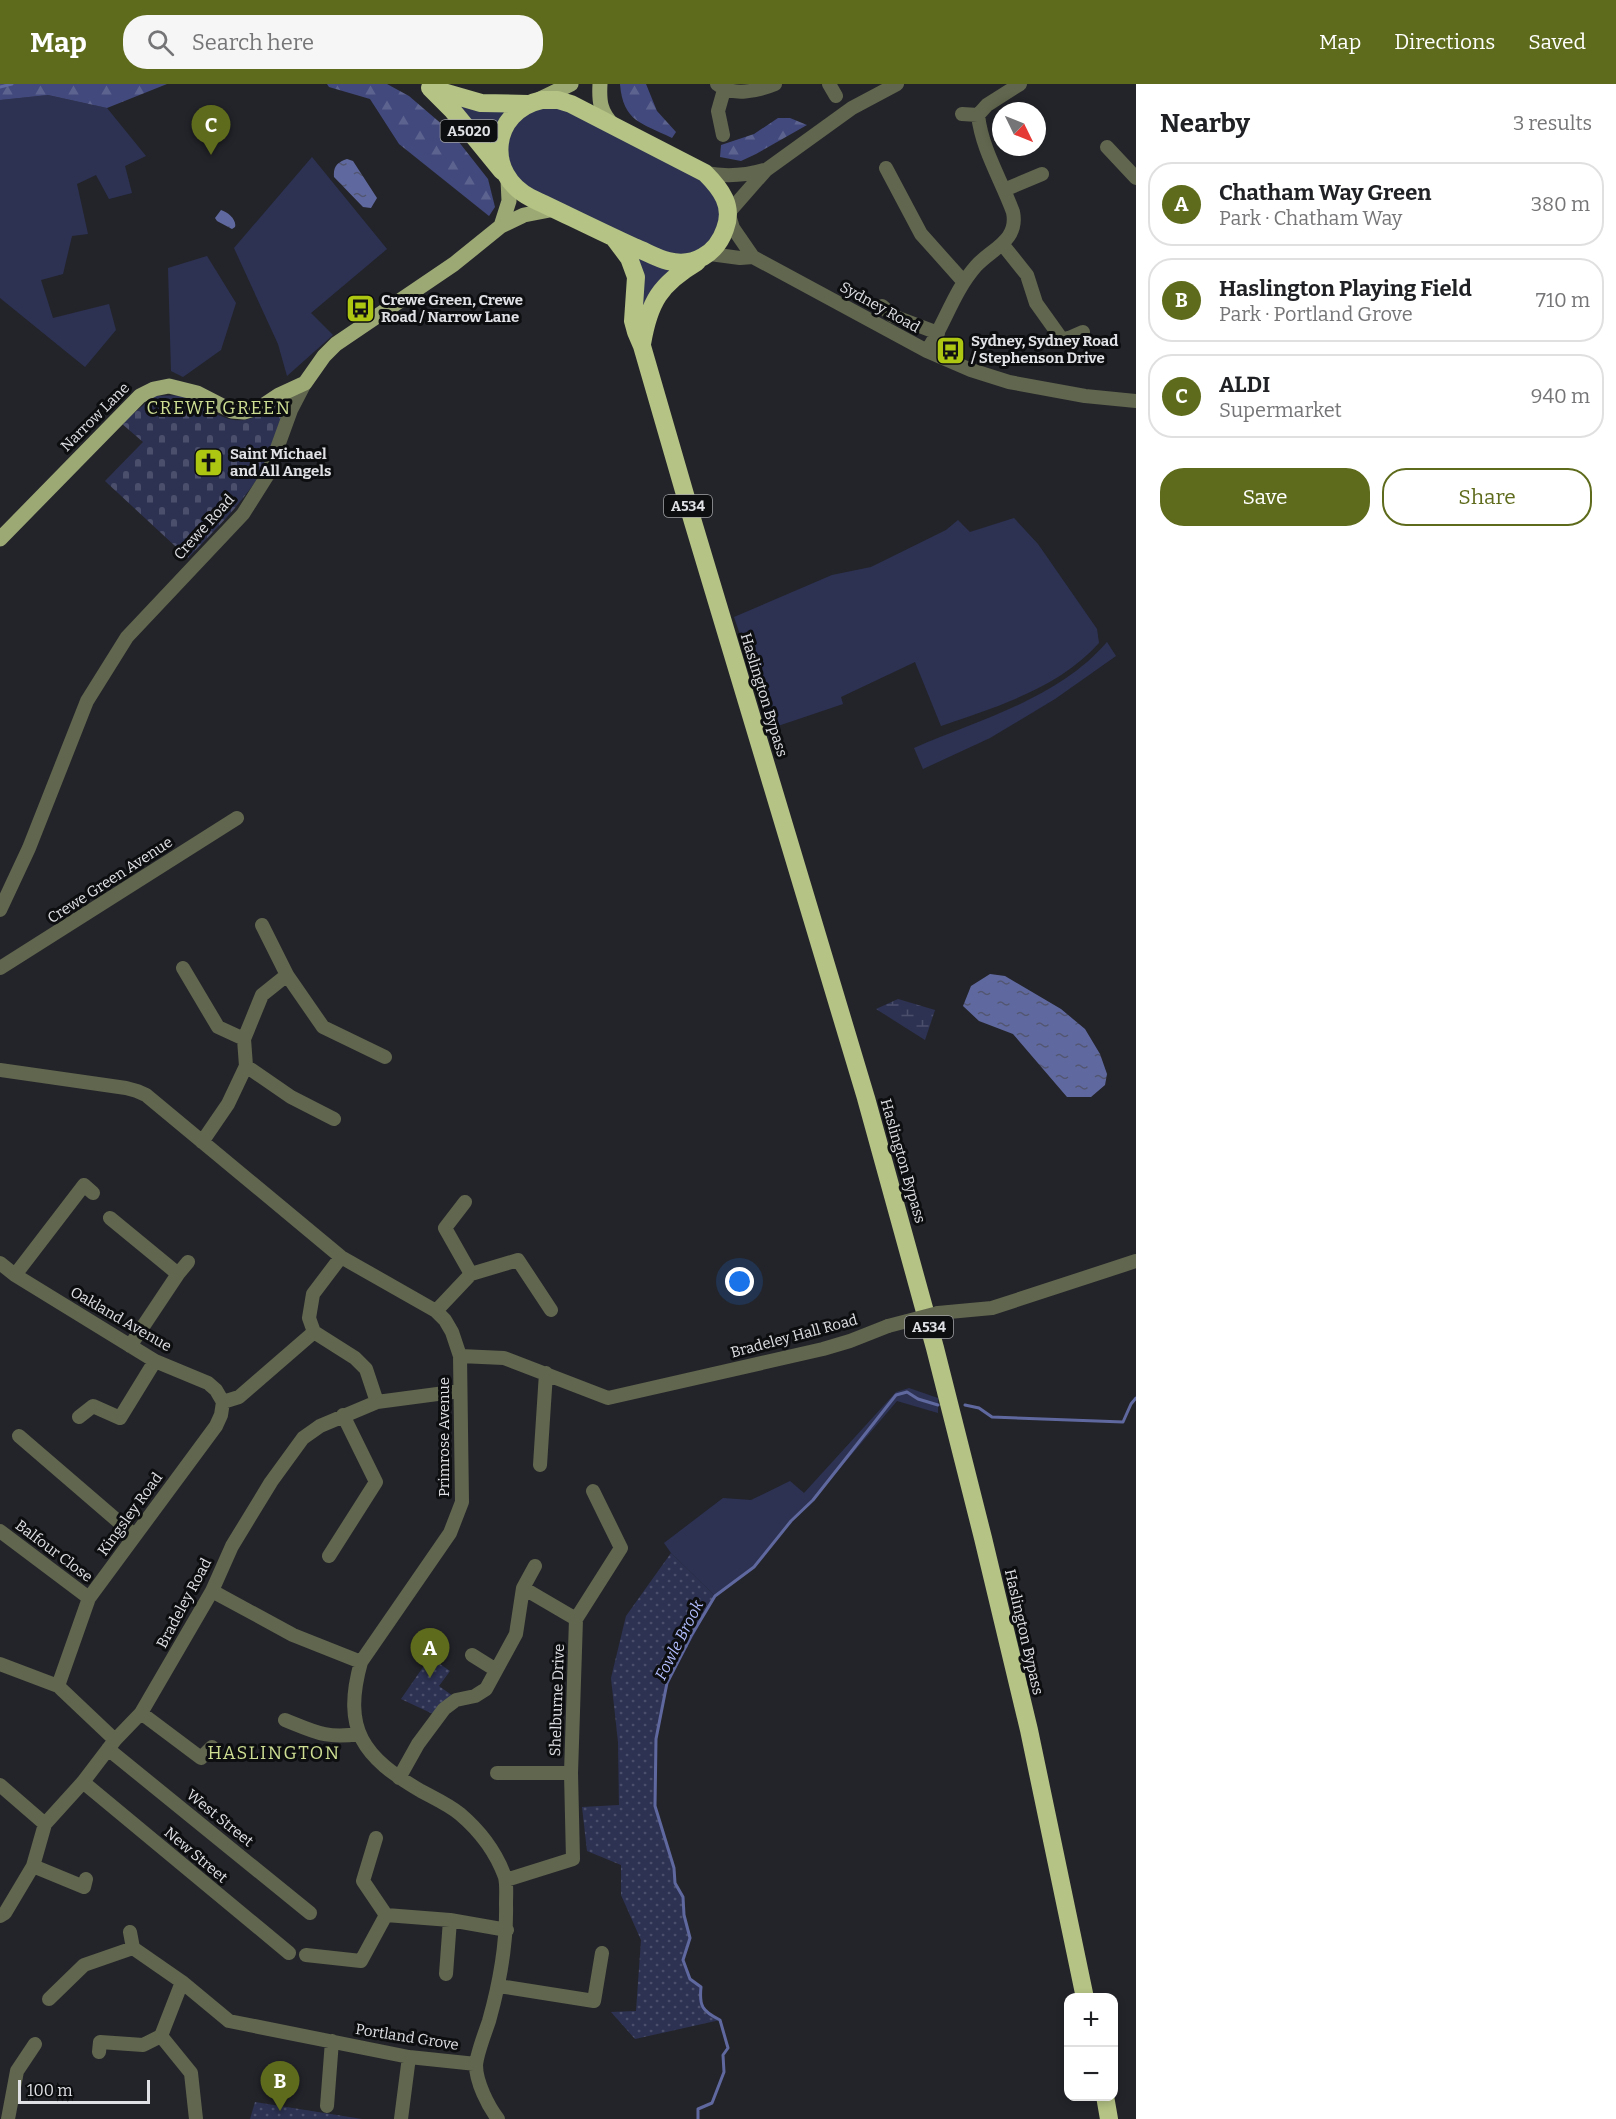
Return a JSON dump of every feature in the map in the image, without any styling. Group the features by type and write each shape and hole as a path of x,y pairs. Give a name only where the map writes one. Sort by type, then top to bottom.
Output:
{"highway":[{"name":"A5020","path":"427,86 481,103 531,103"},
{"name":"A5020","path":"427,86 453,111 507,178"},
{"path":"549,99 566,102 705,173 724,196 729,213 720,241 707,256 684,262 668,262 524,195 507,178 500,157 501,136 514,114 531,103 549,99"},
{"name":"Haslington Bypass","path":"614,238 629,258 636,277 633,321 636,332 856,1064 935,1348 981,1527 1026,1718 1084,1993"},
{"name":"Haslington Bypass","path":"642,346 645,324 657,295 681,272 707,256"},
{"path":"1105,2101 1109,2119"}],"main road":[{"path":"531,103 571,84"},
{"path":"600,84 600,108 614,126"},
{"path":"501,226 509,201 507,178"},
{"name":"Crewe Road","path":"305,383 324,356 343,339 454,264 501,226 524,215 555,209"},
{"name":"Narrow Lane","path":"0,539 140,396 154,389 169,386 197,393 232,411 243,411 261,407 279,395 305,383"}],"street":[{"path":"723,135 718,111 720,87 760,90 775,84"},
{"path":"829,84 836,96"},
{"path":"729,213 766,170 852,108 897,84"},
{"path":"978,115 987,105 1020,84"},
{"path":"962,114 978,115"},
{"path":"927,351 963,281 981,260 1003,245 1010,234 1014,220 983,142 978,115"},
{"path":"1107,147 1136,178"},
{"path":"886,168 921,234 963,281"},
{"path":"705,173 723,177 745,176 766,170"},
{"path":"1004,190 1042,174"},
{"name":"Sydney Road","path":"729,213 733,228 753,257 927,351 971,370 1009,382 1086,396 1136,401"},
{"path":"1003,245 1027,274 1036,303 1054,331 1064,339 1083,332"},
{"name":"Sydney Road","path":"707,256 753,257"},
{"name":"Sydney Road","path":"882,306 893,316 938,333"},
{"name":"Crewe Road","path":"0,910 29,848 87,701 127,637 243,513 267,476 291,410 305,383"},
{"name":"Crewe Green Avenue","path":"0,968 237,818"},
{"path":"262,925 288,975 323,1027 386,1057"},
{"path":"183,968 218,1027 244,1039"},
{"path":"201,1142 228,1104 246,1066 244,1039 262,995 288,975"},
{"path":"246,1066 291,1097 334,1119"},
{"name":"Primrose Avenue","path":"0,1070 137,1091 146,1095 341,1257 436,1311 452,1332 460,1356 462,1502 450,1533 362,1662 355,1685 353,1709 364,1746 399,1778 460,1813 494,1850 506,1880 507,1930 499,1986 476,2064 483,2094 498,2119"},
{"path":"15,1275 89,1189"},
{"path":"465,1202 445,1228 471,1274"},
{"path":"110,1218 178,1274"},
{"path":"341,1257 313,1294 309,1318 314,1332 355,1358 366,1369 377,1402"},
{"path":"436,1311 471,1274 518,1260 551,1310"},
{"name":"Bradeley Hall Road","path":"460,1356 504,1358 608,1398 823,1349 888,1326 938,1313 992,1308 1136,1261"},
{"path":"130,1347 188,1262"},
{"name":"Oakland Avenue","path":"0,1263 15,1275 130,1347 208,1383 216,1390 222,1402"},
{"path":"222,1402 239,1397 314,1332"},
{"path":"80,1417 93,1406 120,1418 155,1360"},
{"path":"540,1465 546,1373"},
{"name":"Bradeley Road","path":"0,1916 5,1913 33,1866 45,1824 141,1713 212,1591 232,1546 271,1482 303,1438 320,1426 377,1402 460,1391"},
{"name":"Kingsley Road","path":"58,1686 89,1598 216,1426 221,1415 222,1402"},
{"path":"329,1556 376,1482 343,1415"},
{"path":"19,1436 134,1535"},
{"path":"523,1588 576,1619 621,1548 593,1491"},
{"name":"Balfour Close","path":"0,1531 89,1598"},
{"path":"399,1778 418,1744 444,1708 456,1700 475,1696 486,1689 516,1634 523,1588 535,1566"},
{"path":"212,1591 293,1635 362,1662"},
{"name":"Shelburne Drive","path":"506,1880 573,1859 571,1773 576,1619"},
{"path":"472,1655 496,1670"},
{"path":"0,1664 58,1686 112,1744"},
{"path":"141,1713 201,1758 212,1747"},
{"path":"285,1720 322,1735 340,1737 359,1734"},
{"name":"West Street","path":"112,1744 310,1913"},
{"path":"497,1773 571,1773"},
{"name":"New Street","path":"83,1782 289,1953"},
{"path":"0,1785 45,1824"},
{"path":"376,1838 363,1881 386,1915"},
{"path":"33,1866 84,1887 86,1879"},
{"path":"386,1915 450,1920 507,1930"},
{"path":"306,1955 361,1961 386,1915"},
{"path":"446,1974 450,1920"},
{"path":"49,1999 84,1965 133,1948 130,1932"},
{"name":"Portland Grove","path":"133,1948 182,1982 229,2021 409,2057 476,2064"},
{"path":"499,1986 594,2001 602,1953"},
{"path":"99,2052 100,2042 143,2045 160,2036 182,1982"},
{"path":"160,2036 192,2073 196,2118"},
{"path":"327,2106 332,2041"},
{"path":"8,2119 17,2071 35,2044"},
{"path":"401,2119 409,2057"}],"green space":[{"path":"0,84 167,84 107,108 48,95 0,100"},
{"path":"327,84 387,84 409,96 451,132 488,179 495,207 489,216 399,144 370,99 329,87"},
{"path":"620,84 646,84 657,111 676,132 672,138 636,120 630,114 622,97"},
{"path":"48,95 107,108 146,156 125,166 132,193 109,199 96,175 77,184 88,234 72,236 63,274 41,280 53,318 109,304 116,330 85,367 0,298 0,100"},
{"path":"542,98 717,185 725,229 681,272 646,324 637,286 614,238 541,203 453,111 466,100"},
{"path":"778,118 790,118 807,125 741,161 720,157 721,145 754,134"},
{"path":"312,157 387,249 311,313 333,335 287,376 278,344 234,248"},
{"path":"207,256 236,303 221,350 183,377 171,371 168,268"},
{"path":"188,395 218,415 235,420 252,418 285,400 287,406 271,451 259,476 234,509 188,558 105,481 143,442 121,423 155,396"},
{"path":"1014,518 1038,544 1097,629 1099,643 1083,659 1046,684 1026,694 941,726 915,662 841,697 843,704 772,728 734,617 832,575 871,567 946,530 958,520 970,532"},
{"path":"1107,642 1116,656 1055,699 990,738 923,769 914,748 1017,706 1042,693 1087,662"},
{"path":"898,999 935,1010 925,1040 876,1009"},
{"path":"909,1388 938,1398 938,1413 897,1401 813,1500 791,1521 754,1567 715,1596 671,1553 664,1543 723,1498 751,1500 790,1481 804,1493 896,1392"},
{"path":"671,1553 715,1596 668,1683 656,1739 655,1806 674,1868 675,1883 683,1897 684,1915 690,1938 683,1960 690,1979 701,1987 703,2007 709,2014 720,2020 635,2039 611,2012 636,2011 641,1940 621,1895 621,1865 587,1851 582,1807 619,1805 618,1742 611,1678 626,1616"},
{"path":"430,1657 450,1671 439,1686 453,1696 433,1714 401,1699"},
{"path":"255,2102 362,2119 250,2119"}],"water":[{"path":"347,159 353,161 377,198 371,208 363,207 334,177 337,165"},
{"path":"221,210 231,217 235,222 235,227 232,229 217,221 215,218"},
{"path":"990,974 1005,976 1061,1009 1085,1029 1100,1054 1107,1074 1105,1085 1091,1097 1067,1097 1013,1034 979,1021 963,1006 971,986"}],"waterway":[{"path":"0,87 12,84"},
{"name":"Fowle Brook","path":"698,2119 698,2109 712,2103 724,2072 723,2055 728,2048 720,2020 709,2014 703,2007 701,1987 690,1979 683,1960 690,1938 684,1915 683,1897 675,1883 674,1868 655,1806 656,1739 667,1683 715,1596 754,1567 791,1521 813,1500 896,1395 907,1392 918,1399 938,1405"},
{"name":"Fowle Brook","path":"965,1405 979,1408 992,1417 1123,1422 1136,1398"}],"place":[{"name":"ALDI","path":"211,155"},
{"name":"Crewe Green, Crewe Road / Narrow Lane","path":"360,309"},
{"name":"Sydney, Sydney Road / Stephenson Drive","path":"950,350"},
{"name":"Saint Michael and All Angels","path":"209,463"},
{"name":"Chatham Way Green","path":"430,1678"},
{"name":"Haslington Playing Field","path":"280,2111"}],"district":[{"name":"CREWE GREEN","path":"219,408"},
{"name":"HASLINGTON","path":"274,1753"}]}
